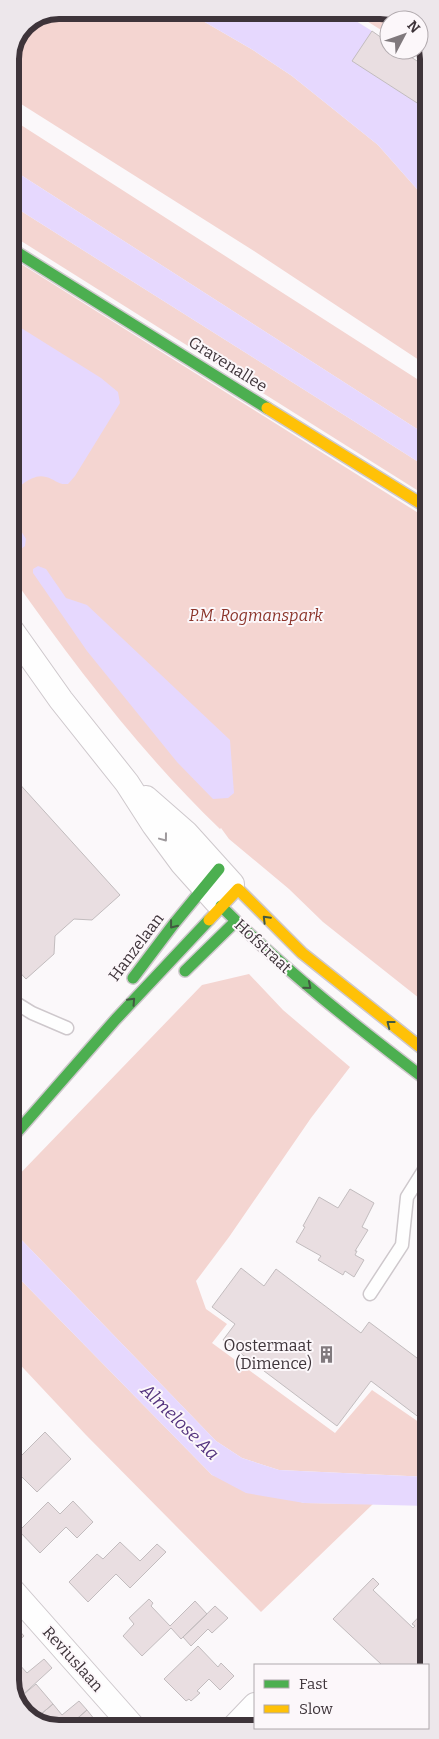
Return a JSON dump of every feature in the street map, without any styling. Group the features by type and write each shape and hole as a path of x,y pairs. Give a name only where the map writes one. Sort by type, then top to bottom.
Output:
{"street":[{"name":"Gravenallee","path":"19,254 420,503"},
{"name":"Hofstraat","path":"19,641 61,700 127,783 154,825 203,887 302,952 420,1047"},
{"name":"Hofstraat","path":"127,783 186,833 218,869 231,906 262,948 360,1029 420,1075"},
{"name":"Hanzelaan","path":"126,988 218,869"},
{"name":"Hanzelaan","path":"19,1130 88,1051 231,906"},
{"path":"178,978 231,906"},
{"name":"Hanzelaan","path":"88,1051 114,1004"},
{"name":"Hanzelaan","path":"88,1051 119,1034"},
{"name":"Reviuslaan","path":"19,1598 127,1720"},
{"path":"240,1720 254,1705"}],"lane":[{"path":"19,1005 66,1028"},
{"path":"370,1294 402,1245 407,1197 420,1176"}],"green space":[{"path":"59,19 200,19 253,50 292,76 378,145 420,192 420,361 254,251 19,103 20,51 22,44 31,31 44,22"},
{"path":"366,19 379,19 379,29 365,20"},
{"path":"19,124 420,381 420,431 19,174"},
{"path":"19,210 420,463 420,492 19,240"},
{"name":"P.M. Rogmanspark","path":"19,263 420,514 420,999 323,922 289,889 229,839 221,828 191,800 136,740 61,644 19,586"},
{"path":"249,974 283,1010 350,1067 311,1118 229,1237 196,1281 206,1309 227,1324 212,1343 335,1433 372,1390 420,1423 420,1477 279,1470 242,1458 216,1441 19,1237 19,1175 202,985"},
{"path":"19,1278 212,1475 304,1503 373,1504 261,1612 86,1435 19,1364"}],"water":[{"path":"200,19 357,19 356,21 372,31 353,61 420,105 420,192 378,145 292,76 253,50"},
{"path":"19,174 420,431 420,463 19,210"},
{"path":"19,327 101,378 118,392 120,403 75,476 68,484 61,484 41,476 27,481 19,487"},
{"path":"19,528 26,539 25,546 21,549 19,548"},
{"path":"38,566 46,569 66,598 87,605 230,740 234,793 228,798 213,799 177,762 87,651 33,573 33,569"},
{"name":"Almelose Aa","path":"19,1237 216,1441 242,1458 279,1470 420,1477 420,1506 304,1503 246,1493 212,1475 19,1278"}],"building":[{"path":"372,31 379,36 379,60 416,60 420,63 420,105 352,61"},
{"path":"19,783 120,895 92,920 74,919 55,936 54,954 26,979 19,972"},
{"path":"350,1189 374,1203 362,1227 368,1230 355,1251 357,1251 355,1255 364,1260 354,1277 345,1271 343,1275 318,1260 321,1256 296,1242 319,1197 338,1208"},
{"name":"Oostermaat (Dimence)","path":"241,1268 264,1286 276,1269 361,1333 369,1322 420,1360 420,1418 371,1381 337,1426 223,1340 235,1324 212,1307"},
{"path":"45,1432 71,1459 37,1492 19,1474 20,1457"},
{"path":"73,1501 93,1522 77,1538 66,1527 40,1553 19,1531 48,1502 60,1514"},
{"path":"120,1542 140,1561 157,1544 166,1552 130,1588 116,1574 88,1602 69,1582 97,1554 103,1559"},
{"path":"373,1578 379,1584 373,1590 413,1628 415,1626 412,1624 420,1616 420,1664 381,1664 333,1619"},
{"path":"149,1599 153,1603 151,1606 170,1626 195,1601 207,1614 181,1639 171,1628 142,1656 123,1636 134,1624 129,1618"},
{"path":"215,1606 228,1618 212,1633 208,1629 191,1646 183,1637"},
{"path":"19,1630 24,1636 19,1640"},
{"path":"198,1646 218,1667 221,1663 234,1676 220,1690 209,1679 197,1691 200,1693 191,1701 189,1699 186,1701 164,1679"},
{"path":"44,1659 52,1668 22,1695 19,1680 19,1664 27,1673"},
{"path":"36,1684 53,1704 40,1715 29,1707 22,1696"},
{"path":"79,1701 87,1710 75,1720 56,1720 40,1715 53,1704 62,1715"},
{"path":"87,1710 95,1720 75,1720"}],"traffic: fast":[{"path":"19,254 267,408"},
{"path":"133,978 219,869"},
{"path":"221,906 296,976 420,1075"},
{"path":"19,1130 116,1019 209,920"},
{"path":"185,971 236,921"}],"traffic: slow":[{"path":"267,408 420,503"},
{"path":"209,920 238,889 302,953 420,1047"}],"place":[{"name":"Oostermaat (Dimence)","path":"326,1354"}]}
